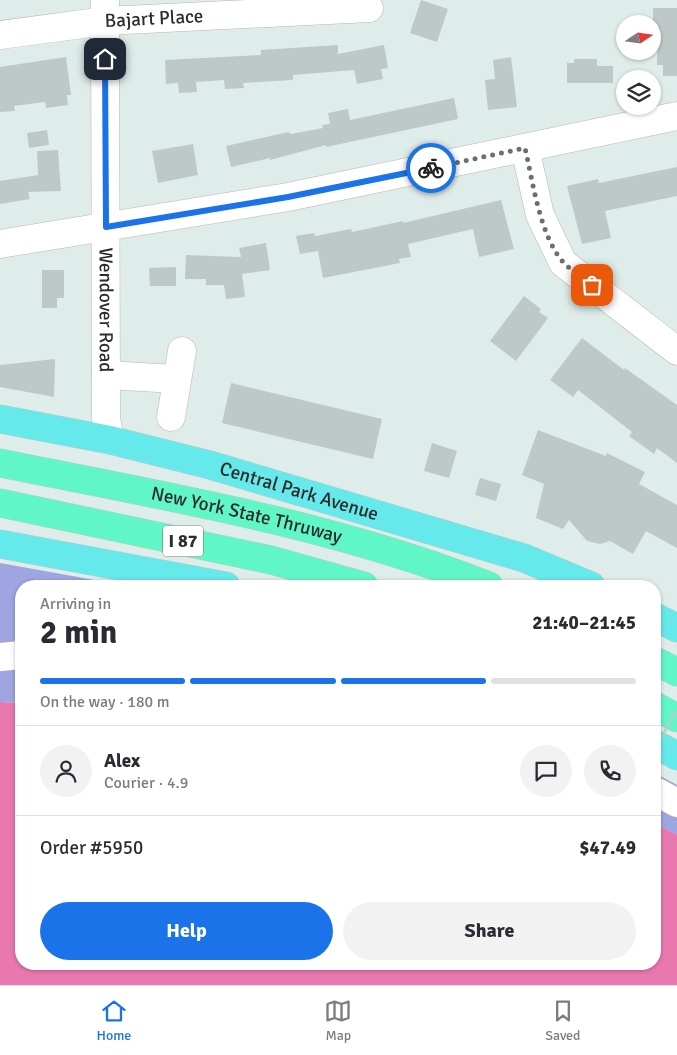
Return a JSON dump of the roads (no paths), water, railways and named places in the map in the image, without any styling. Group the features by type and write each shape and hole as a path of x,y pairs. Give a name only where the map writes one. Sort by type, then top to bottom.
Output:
{"highway":[{"name":"New York State Thruway","path":"0,463 295,525 370,546 471,580"},
{"name":"New York State Thruway","path":"0,504 271,560 343,580"},
{"path":"661,664 677,672"},
{"path":"661,709 677,718"}],"main road":[{"name":"Central Park Avenue","path":"0,419 110,440 210,465 524,558 576,580"},
{"path":"0,544 194,580"},
{"path":"661,620 677,628"},
{"path":"661,747 677,756"}],"street":[{"name":"Bajart Place","path":"0,35 105,10 369,8"},
{"name":"Wendover Road","path":"105,10 106,418 110,440"},
{"path":"0,244 288,197 677,116"},
{"path":"525,148 540,215 563,262 677,351"},
{"path":"171,417 182,351"},
{"path":"106,375 176,379"},
{"path":"0,657 15,656"},
{"path":"661,794 677,803"}]}
